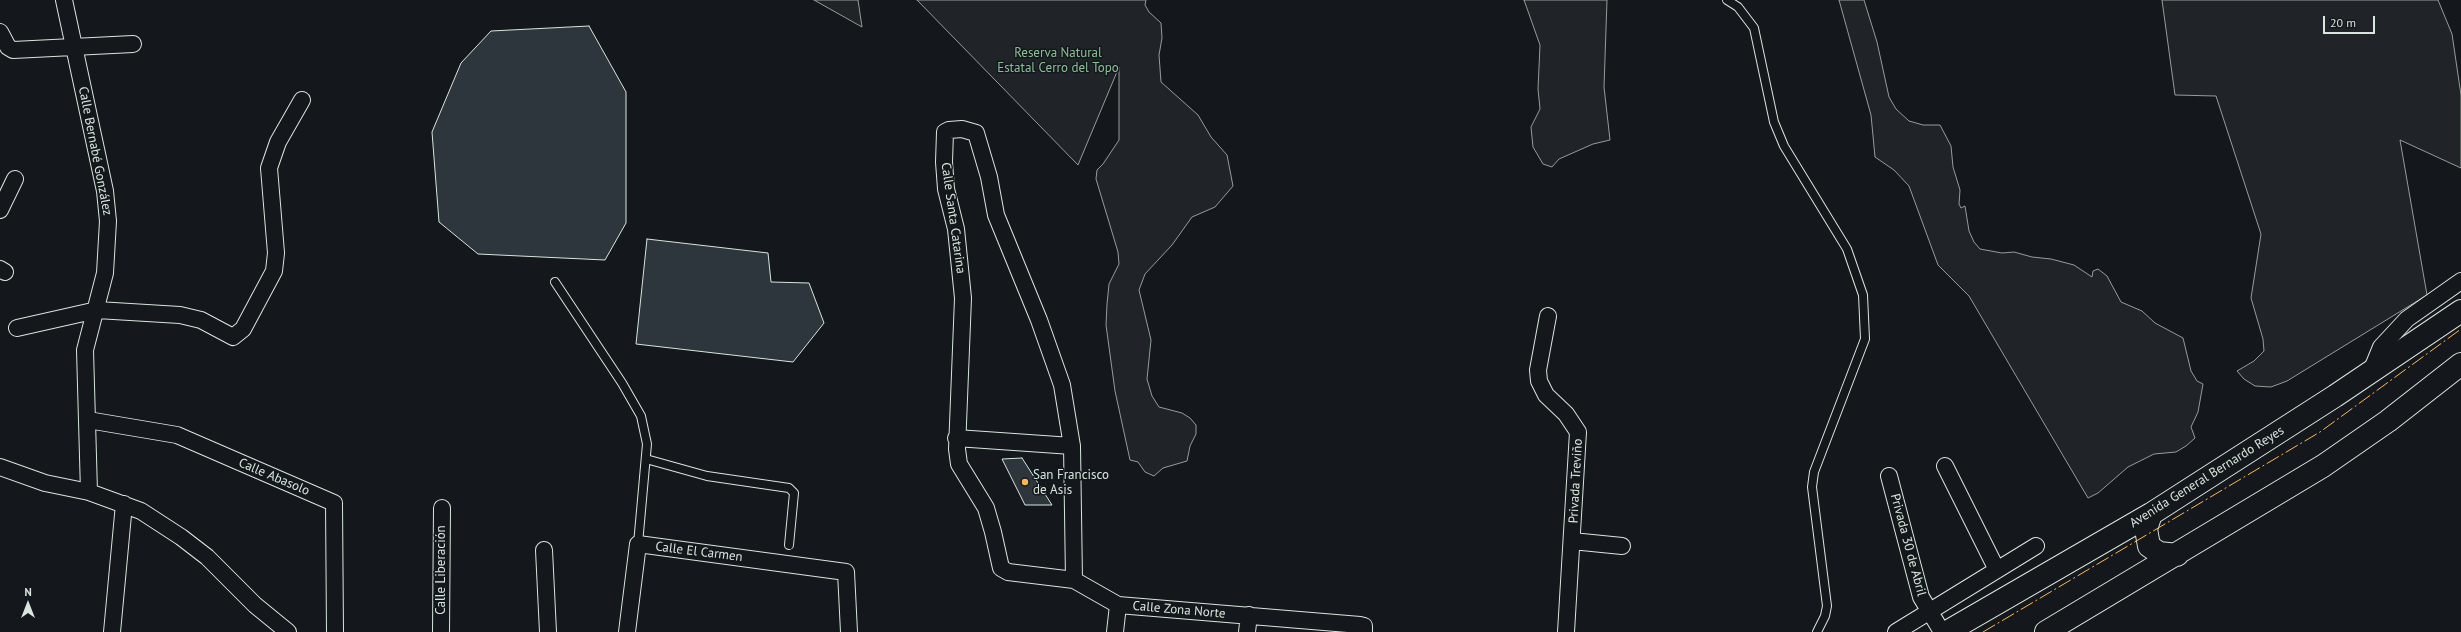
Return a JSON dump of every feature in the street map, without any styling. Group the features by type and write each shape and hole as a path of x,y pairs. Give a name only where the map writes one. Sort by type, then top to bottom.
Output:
{"main road":[{"name":"Avenida General Bernardo Reyes","path":"1947,632 2029,582 2150,514 2335,396 2372,369 2439,327 2461,311"},
{"path":"2048,631 2323,466 2388,421 2461,364"},
{"path":"2150,514 2146,529 2149,546 2159,554 2176,555"}],"street":[{"name":"Calle Bernabé González","path":"64,0 105,191 108,221 105,273 97,310 88,333 85,350 89,492"},
{"path":"0,32 12,49 133,44"},
{"path":"17,328 97,310 180,315 201,320 238,333 274,271 276,253 269,168 278,142 302,100"},
{"name":"Calle Santa Catarina","path":"1001,568 986,508 959,464 956,438 963,298 956,229 946,189 943,149 945,132 962,129 976,133 989,177 996,215 1039,320 1062,385 1072,446"},
{"path":"1,207 15,179"},
{"path":"2372,369 2381,347 2407,319 2461,281"},
{"name":"Privada Treviño","path":"1548,316 1538,370 1539,381 1546,396 1566,414 1578,432 1566,632"},
{"name":"Calle Abasolo","path":"88,420 176,435 334,503 334,632"},
{"path":"956,438 1072,446 1074,580"},
{"path":"1945,466 1997,570"},
{"path":"0,467 45,482 89,492 124,504 157,520 207,557 255,605 288,632"},
{"name":"Privada 30 de Abril","path":"1889,476 1921,597 1928,612 1942,632"},
{"path":"112,632 124,504"},
{"name":"Calle Liberación","path":"441,632 442,508"},
{"path":"1572,541 1622,546"},
{"name":"Calle El Carmen","path":"627,632 638,544 843,571 847,573 849,632"},
{"path":"1896,632 2036,546"},
{"path":"544,550 548,632"},
{"name":"Calle Zona Norte","path":"1001,568 1008,572 1074,580 1118,605 1249,615 1364,629"},
{"path":"1115,632 1118,605"},
{"path":"1247,632 1249,615"}],"lane":[{"path":"1727,0 1738,7 1754,28 1774,122 1784,146 1847,249 1863,295 1865,339 1814,472 1812,486 1827,606 1825,616 1817,632"},
{"path":"555,282 632,398 645,431 646,459 638,544"},
{"path":"646,459 707,476 789,488 794,493 789,545"}],"green space":[{"path":"814,0 858,0 862,27"},
{"name":"Reserva Natural Estatal Cerro del Topo","path":"917,0 1146,0 1145,5 1149,12 1161,23 1162,38 1159,55 1161,82 1198,115 1211,137 1227,155 1233,186 1215,207 1192,217 1172,245 1145,274 1139,290 1151,340 1147,379 1152,396 1159,407 1182,413 1190,418 1196,425 1196,434 1190,446 1187,461 1163,468 1154,476 1145,472 1138,462 1130,460 1115,391 1106,325 1109,284 1119,264 1118,252 1096,179 1097,170 1103,164 1119,140 1119,67 1078,165"},
{"path":"1524,0 1607,0 1604,87 1610,140 1593,144 1559,159 1552,167 1543,164 1533,147 1531,127 1540,109 1538,89 1540,45"},
{"path":"1839,0 1864,0 1877,42 1889,97 1896,109 1909,121 1923,125 1940,125 1951,146 1953,167 1960,190 1959,204 1961,208 1965,206 1969,231 1974,242 1980,249 2002,253 2014,252 2032,257 2051,259 2074,265 2092,277 2093,271 2098,269 2107,276 2121,302 2142,311 2155,323 2183,338 2191,371 2197,381 2203,384 2198,412 2191,427 2195,438 2186,446 2176,452 2154,454 2128,467 2098,493 2088,498 1969,296 1938,265 1909,186 1894,170 1875,157 1871,115"},
{"path":"2162,0 2438,0 2452,34 2461,95 2461,168 2400,140 2427,295 2287,381 2271,387 2255,386 2244,379 2237,371 2254,361 2264,351 2263,339 2251,298 2261,234 2216,96 2175,95"}],"building":[{"path":"589,26 626,92 626,223 605,260 478,254 439,222 432,132 461,63 491,31"},
{"path":"647,239 768,253 771,282 809,283 824,323 793,362 636,344"},
{"name":"San Francisco de Asis","path":"1022,458 1052,505 1025,505 1002,459"}],"power":[{"path":"1983,632 2320,432 2461,329"}],"place":[{"name":"San Francisco de Asis","path":"1025,482"}]}
